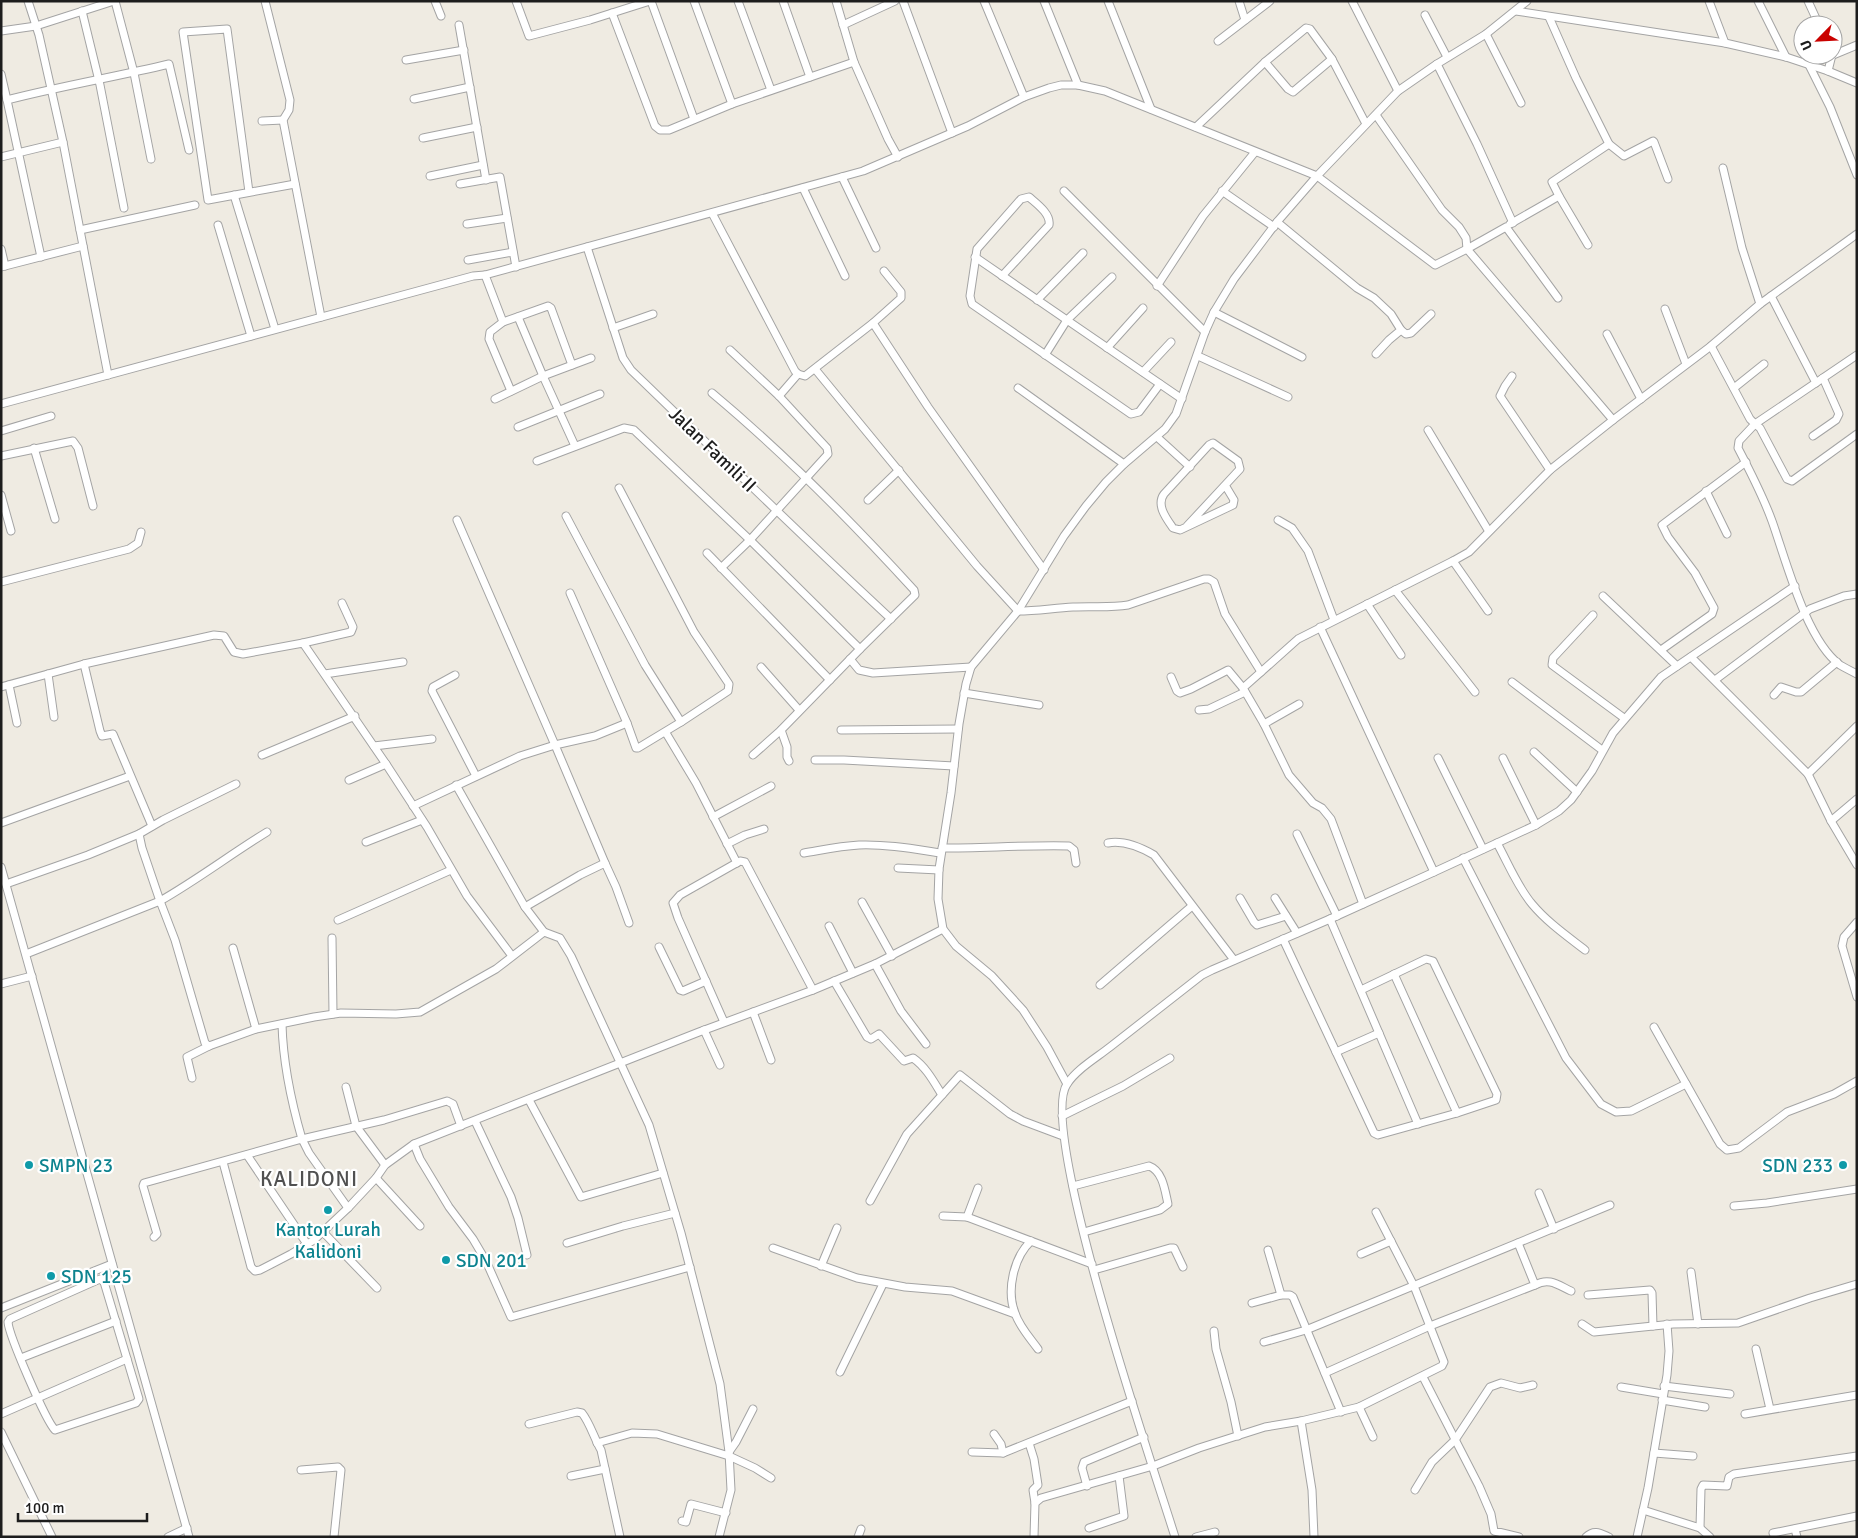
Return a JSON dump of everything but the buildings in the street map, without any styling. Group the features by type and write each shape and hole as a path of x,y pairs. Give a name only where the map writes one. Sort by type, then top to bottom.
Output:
{"street":[{"path":"28,1 36,26 63,142 108,375"},
{"path":"1,31 36,26 115,1 134,73 151,159"},
{"path":"265,1 290,100 289,110 283,120 320,317"},
{"path":"435,1 441,16"},
{"path":"516,1 529,36 651,1 694,119"},
{"path":"694,1 732,104"},
{"path":"738,1 771,90"},
{"path":"783,1 810,77"},
{"path":"836,1 854,62 888,139 898,157"},
{"path":"843,25 895,1"},
{"path":"902,1 952,133"},
{"path":"984,1 1024,97"},
{"path":"1044,1 1078,85"},
{"path":"1108,1 1151,109"},
{"path":"1239,1 1245,20"},
{"path":"1218,42 1270,1"},
{"path":"1352,1 1398,91"},
{"path":"1067,1084 1047,1047 1023,1010 992,976 952,942 943,929 938,899 939,870 958,729 964,693 971,667 1018,611 1064,536 1086,506 1124,464 1157,437 1176,414 1198,356 1204,332 1214,312 1234,279 1276,224 1317,176 1398,91 1486,34 1527,1"},
{"path":"1709,1 1725,43"},
{"path":"1758,1 1786,56"},
{"path":"1808,1 1814,15"},
{"path":"82,11 124,208"},
{"path":"1516,11 1725,43 1793,59"},
{"path":"612,13 655,126 664,131 732,104 854,62"},
{"path":"1426,15 1448,57"},
{"path":"1549,17 1576,78 1609,144 1624,156 1653,141 1668,179"},
{"path":"459,26 486,180"},
{"path":"1196,127 1265,62 1306,28 1310,29 1332,59 1366,124"},
{"path":"249,192 227,30 183,32 208,200 295,184"},
{"path":"1486,34 1521,103"},
{"path":"1843,51 1857,45"},
{"path":"406,60 464,50"},
{"path":"1265,62 1288,89 1293,92 1332,59"},
{"path":"7,100 169,64 188,150"},
{"path":"1437,64 1477,144 1509,225 1558,298"},
{"path":"1809,65 1857,83"},
{"path":"1809,65 1834,116 1857,175"},
{"path":"1828,71 1830,65"},
{"path":"1,74 41,257"},
{"path":"1,404 473,276 516,267 879,166 952,133 1024,97 1061,85 1078,85 1106,91 1317,176 1435,265 1467,249 1559,196"},
{"path":"414,99 470,87"},
{"path":"1376,115 1442,210 1459,227 1466,238 1467,249 1613,420"},
{"path":"262,121 283,120"},
{"path":"423,138 477,127"},
{"path":"1,157 63,142"},
{"path":"1588,244 1552,182 1609,144"},
{"path":"1157,286 1203,216 1255,152"},
{"path":"430,176 483,165"},
{"path":"1723,168 1742,248 1760,304"},
{"path":"460,184 500,177 516,267"},
{"path":"842,177 876,248"},
{"path":"802,188 845,276"},
{"path":"1064,191 1204,332"},
{"path":"1222,191 1276,224 1357,288 1374,298 1391,314 1406,334 1411,333 1432,314"},
{"path":"234,195 275,329"},
{"path":"1002,276 1049,225 1048,215 1029,197 1024,197 977,249 970,296 972,304 1131,414 1139,412 1160,384"},
{"path":"80,230 195,205"},
{"path":"712,213 790,364 798,374 805,376 815,369 901,298 900,292 884,271"},
{"path":"467,224 507,218"},
{"path":"218,225 251,336"},
{"path":"1199,710 1208,709 1244,690 1289,646 1320,627 1469,552 1488,530 1550,470 1711,346 1760,304 1857,234"},
{"path":"1,249 3,266 83,246"},
{"name":"Jalan Famili II","path":"588,247 623,358 631,370 776,512 890,619"},
{"path":"468,260 513,252"},
{"path":"1037,300 1083,253"},
{"path":"975,257 1182,399"},
{"path":"485,275 503,322"},
{"path":"1045,356 1067,320 1112,277"},
{"path":"1771,296 1816,383"},
{"path":"511,391 489,339 490,332 503,322 548,306 551,308 572,365"},
{"path":"1107,348 1143,308"},
{"path":"1665,309 1686,364"},
{"path":"1214,312 1302,358"},
{"path":"613,328 653,314"},
{"path":"518,317 575,446"},
{"path":"873,323 928,407 1044,570"},
{"path":"1376,354 1402,330"},
{"path":"1607,334 1641,399"},
{"path":"1143,372 1170,342"},
{"path":"1711,346 1750,418 1760,428 1787,479 1792,481 1857,434"},
{"path":"721,568 750,540 828,454 828,451 779,396 730,350"},
{"path":"1857,354 1755,424 1738,444 1772,520 1795,586 1818,638 1837,662 1857,674"},
{"path":"1198,356 1288,396"},
{"path":"495,399 543,376 591,358"},
{"path":"1734,388 1764,364"},
{"path":"815,369 977,566 1018,611 1122,606 1209,579 1214,582 1225,614 1261,672"},
{"path":"779,396 798,374"},
{"path":"1512,376 1500,396 1550,470"},
{"path":"1813,436 1836,420 1839,414 1823,378"},
{"path":"1018,388 1124,464"},
{"path":"712,393 740,416 862,534 914,590 915,595 781,730 753,755"},
{"path":"518,427 600,394"},
{"path":"1,430 51,416"},
{"path":"536,461 624,428 634,430 750,540 860,649"},
{"path":"1428,430 1488,530"},
{"path":"1157,437 1190,467"},
{"path":"1,456 71,441 75,443 78,448 93,506"},
{"path":"1187,526 1225,485 1240,469 1238,461 1213,443 1209,445 1160,499 1160,505 1173,528 1180,530 1233,505 1234,500 1225,485"},
{"path":"34,448 55,519"},
{"path":"1661,650 1713,612 1713,605 1696,573 1668,537 1662,525 1746,462"},
{"path":"868,500 899,470"},
{"path":"570,593 628,723 636,748 666,733 728,691 729,684 694,632 619,488"},
{"path":"1706,492 1727,534"},
{"path":"1,495 11,531"},
{"path":"566,516 645,665 681,722"},
{"path":"457,520 616,887 629,923"},
{"path":"1278,520 1292,528 1308,551 1313,560 1334,620"},
{"path":"1,582 129,549 138,543 140,532"},
{"path":"707,553 830,680"},
{"path":"1453,561 1488,612"},
{"path":"1175,1537 1117,1357 1073,1186 1062,1116 1063,1093 1067,1084 1086,1066 1202,975 1330,920 1497,843 1559,811 1577,792 1592,771 1602,750 1624,718 1661,677 1795,586"},
{"path":"1395,590 1475,692"},
{"path":"1714,680 1818,605 1857,594"},
{"path":"1603,596 1677,666"},
{"path":"1,687 84,664 180,641 214,635 224,636 234,652 243,654 351,632 354,627 342,603"},
{"path":"1367,604 1401,655"},
{"path":"1593,615 1553,658 1552,663 1554,667 1624,718"},
{"path":"1320,627 1434,872"},
{"path":"303,643 355,716 422,820 467,896 512,956"},
{"path":"1691,657 1808,774 1831,820 1857,864"},
{"path":"850,659 859,670 873,673 971,667"},
{"path":"325,674 403,662"},
{"path":"1774,695 1781,687 1801,692 1837,662"},
{"path":"84,664 102,736 113,734 152,826"},
{"path":"761,667 799,710"},
{"path":"1171,677 1177,691 1180,693 1228,670 1244,690 1264,724 1289,775 1313,803 1322,808 1331,819 1336,828 1363,904"},
{"path":"48,674 54,717"},
{"path":"455,675 433,687 432,691 476,776"},
{"path":"1512,682 1602,750"},
{"path":"9,685 17,723"},
{"path":"964,693 1039,705"},
{"path":"1264,724 1299,704"},
{"path":"262,755 355,716"},
{"path":"413,806 520,756 555,745 595,736 628,723"},
{"path":"1808,774 1857,726"},
{"path":"841,730 958,729"},
{"path":"781,730 788,747 787,757 789,761"},
{"path":"666,733 696,783 737,863"},
{"path":"374,746 432,739"},
{"path":"1534,752 1577,792"},
{"path":"1438,758 1483,849"},
{"path":"1503,758 1536,824"},
{"path":"815,760 954,766"},
{"path":"349,780 386,764"},
{"path":"2,822 130,776"},
{"path":"8,884 88,856 139,834 236,784"},
{"path":"456,785 525,906 544,932 560,938 566,945 649,1125 690,1267 720,1384 729,1454 731,1490 719,1537"},
{"path":"713,817 770,786"},
{"path":"1831,820 1857,799"},
{"path":"366,842 422,820"},
{"path":"727,844 745,835 764,829"},
{"path":"28,953 160,901 268,832"},
{"path":"139,834 160,901 175,940 205,1043 209,1046"},
{"path":"1297,834 1337,916"},
{"path":"1108,843 1121,842 1144,849 1154,855 1234,960"},
{"path":"1497,843 1522,890 1532,903 1543,915 1585,950"},
{"path":"804,853 835,847 861,845 942,850 1018,846 1069,846 1074,850 1076,862"},
{"path":"1463,858 1566,1058 1601,1104 1616,1112 1623,1113 1686,1084"},
{"path":"724,1022 675,913 673,903 680,895 737,863 745,862 813,990"},
{"path":"525,906 605,863"},
{"path":"1,867 8,884 28,953 32,976 189,1537"},
{"path":"898,868 939,870"},
{"path":"338,920 451,870"},
{"path":"1240,898 1257,925 1286,916"},
{"path":"1275,898 1297,933"},
{"path":"862,902 892,956"},
{"path":"1100,985 1192,906"},
{"path":"1330,920 1418,1124"},
{"path":"1857,922 1844,938 1842,951 1857,997"},
{"path":"829,926 853,973"},
{"path":"223,1162 251,1266 255,1271 260,1270 291,1254 323,1232 348,1208 386,1165 414,1144 529,1100 620,1062 813,990 875,964 943,929"},
{"path":"192,1078 187,1057 209,1046 256,1029 333,1014 420,1012 480,979 544,932"},
{"path":"332,938 333,1014"},
{"path":"1282,939 1374,1133 1378,1135 1457,1113 1494,1101 1497,1098 1497,1094 1433,961 1426,959 1360,990"},
{"path":"659,947 680,990 683,991 706,981"},
{"path":"233,948 256,1029"},
{"path":"875,964 901,1011 926,1044"},
{"path":"1394,974 1457,1113"},
{"path":"1,984 32,976"},
{"path":"834,981 867,1036 871,1039 879,1034 901,1059 904,1061 916,1059 942,1095"},
{"path":"753,1012 771,1060"},
{"path":"282,1024 285,1070 302,1139 309,1153 348,1208"},
{"path":"1654,1026 1720,1144 1727,1150 1739,1148 1787,1112 1834,1094 1857,1081"},
{"path":"704,1030 720,1065"},
{"path":"1336,1052 1379,1033"},
{"path":"1062,1116 1123,1086 1170,1058"},
{"path":"870,1201 907,1134 958,1077 962,1076 1010,1114 1023,1121 1064,1136"},
{"path":"346,1087 356,1126 386,1165"},
{"path":"529,1100 581,1197 663,1173"},
{"path":"154,1237 157,1234 144,1184 302,1139 384,1120 449,1101 453,1104 461,1126"},
{"path":"475,1121 511,1197 527,1255"},
{"path":"414,1144 420,1159 449,1207 473,1239 486,1261 512,1318 690,1267"},
{"path":"246,1155 307,1244"},
{"path":"1073,1186 1149,1166 1157,1171 1164,1187 1168,1204 1160,1210 1084,1232"},
{"path":"376,1178 420,1226"},
{"path":"967,1218 978,1188"},
{"path":"1734,1206 1767,1203 1857,1189"},
{"path":"1539,1193 1554,1228"},
{"path":"1264,1342 1306,1330 1610,1206"},
{"path":"1035,1503 1041,1498 1153,1466 1265,1428 1359,1407 1424,1377 1444,1365 1414,1286 1376,1212"},
{"path":"567,1243 675,1213"},
{"path":"943,1216 967,1218 1031,1241 1093,1267 1170,1248 1177,1250 1183,1267"},
{"path":"821,1266 837,1228"},
{"path":"323,1232 377,1288"},
{"path":"1031,1241 1022,1250 1011,1282 1012,1305 1015,1314 1038,1349"},
{"path":"1361,1254 1390,1241"},
{"path":"1518,1243 1534,1285"},
{"path":"773,1248 857,1278 882,1284 952,1291 1015,1314"},
{"path":"1268,1250 1281,1295"},
{"path":"1,1308 112,1264"},
{"path":"1691,1272 1698,1324"},
{"path":"100,1279 104,1282 116,1321 139,1399 136,1403 55,1430 51,1426 21,1358 8,1325 10,1319 100,1279"},
{"path":"1325,1373 1430,1326 1540,1282 1549,1280 1571,1291"},
{"path":"840,1372 882,1284"},
{"path":"1582,1324 1594,1332 1667,1324 1738,1323 1857,1284"},
{"path":"1588,1295 1650,1290 1652,1293 1653,1326"},
{"path":"1252,1303 1281,1295 1290,1295 1292,1297 1341,1412"},
{"path":"21,1358 116,1321"},
{"path":"1637,1537 1654,1453 1669,1351 1667,1324"},
{"path":"1214,1331 1216,1349 1231,1402 1238,1436"},
{"path":"1756,1349 1770,1410"},
{"path":"2,1413 127,1359"},
{"path":"1424,1377 1491,1514 1494,1531 1519,1537"},
{"path":"1416,1490 1432,1462 1455,1440 1490,1387 1501,1383 1520,1388 1533,1385"},
{"path":"1621,1387 1663,1393 1730,1394"},
{"path":"1663,1393 1705,1407"},
{"path":"1745,1414 1857,1395"},
{"path":"972,1452 1003,1452 1132,1402"},
{"path":"1359,1407 1373,1437"},
{"path":"729,1454 753,1409"},
{"path":"529,1424 577,1412 582,1413 601,1450 620,1537"},
{"path":"1302,1421 1312,1490 1314,1537"},
{"path":"597,1443 632,1433 656,1434 729,1454 770,1478"},
{"path":"994,1434 1001,1444 1003,1452"},
{"path":"2,1436 52,1537"},
{"path":"1087,1486 1082,1468 1084,1462 1144,1437"},
{"path":"1029,1443 1034,1459 1038,1485 1033,1490 1035,1503 1034,1537"},
{"path":"1654,1453 1694,1456"},
{"path":"1700,1528 1701,1489 1703,1485 1727,1486 1731,1475 1857,1456"},
{"path":"301,1470 338,1467 341,1470 334,1537"},
{"path":"571,1476 605,1469"},
{"path":"1089,1528 1124,1516 1119,1476"},
{"path":"682,1521 686,1522 692,1504 726,1513"},
{"path":"1643,1510 1700,1528 1710,1537"},
{"path":"1773,1533 1857,1516"},
{"path":"168,1537 187,1528"},
{"path":"858,1537 861,1529"},
{"path":"1796,1529 1797,1537"},
{"path":"1196,1537 1215,1532"},
{"path":"1586,1537 1590,1533 1596,1532 1609,1537"}],"place":[{"name":"SMPN 23","path":"29,1165"},
{"name":"SDN 233","path":"1843,1165"},
{"name":"Kantor Lurah Kalidoni","path":"328,1210"},
{"name":"SDN 201","path":"446,1260"},
{"name":"SDN 125","path":"51,1276"}],"district":[{"name":"KALIDONI","path":"309,1179"}]}
